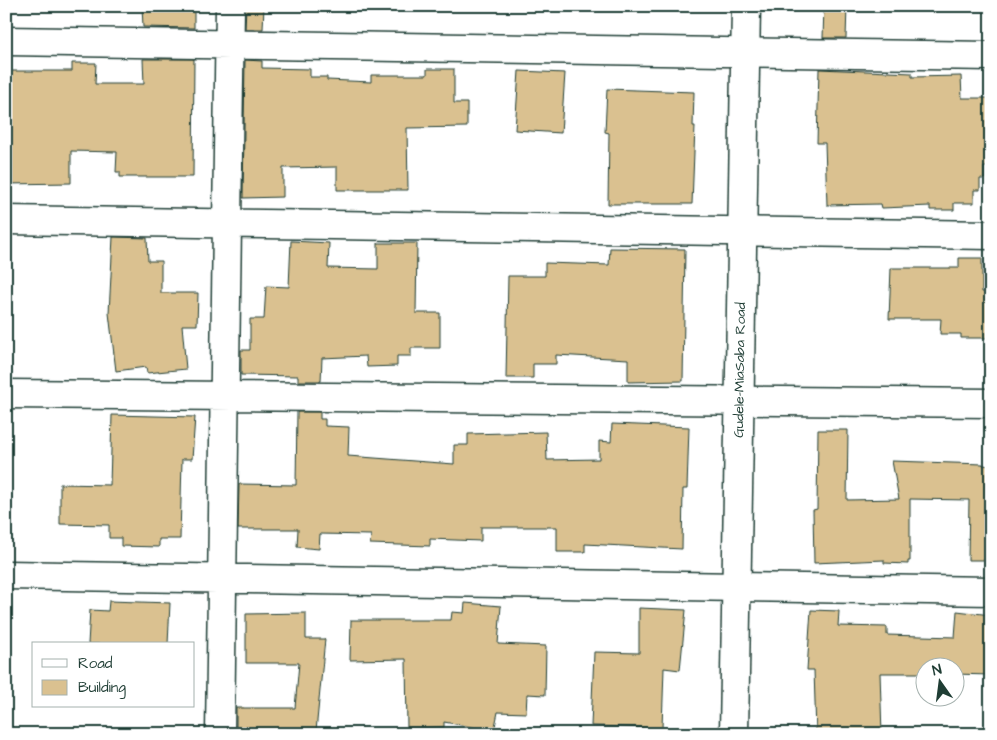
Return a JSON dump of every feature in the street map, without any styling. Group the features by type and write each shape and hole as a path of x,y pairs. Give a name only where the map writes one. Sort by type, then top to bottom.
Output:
{"street":[{"path":"220,734 230,6"},
{"name":"Gudele-MiaSaba Road","path":"734,734 746,6"},
{"path":"6,41 991,56"},
{"path":"6,220 991,236"},
{"path":"6,394 991,403"},
{"path":"6,575 991,591"}],"building":[{"path":"142,6 194,6 194,28 143,27"},
{"path":"246,6 264,6 263,29 245,29"},
{"path":"824,6 847,6 846,38 823,38"},
{"path":"143,59 194,59 193,177 120,177 120,172 116,172 117,152 71,151 71,183 6,184 6,71 72,71 72,63 96,63 95,84 144,84"},
{"path":"245,60 262,61 262,68 310,69 310,77 327,77 327,80 371,82 371,75 427,75 427,69 454,69 454,103 467,103 467,127 407,128 408,190 337,190 337,167 283,168 283,197 243,198"},
{"path":"819,69 912,73 912,77 961,76 962,98 991,98 991,167 984,167 984,179 980,179 980,190 974,190 974,203 954,203 954,210 930,210 930,206 882,208 881,204 827,205 825,143 817,143"},
{"path":"519,71 565,73 561,133 515,130"},
{"path":"607,89 694,92 693,126 695,126 692,204 608,204 609,133 605,132"},
{"path":"113,237 147,238 148,261 161,261 161,293 198,293 197,325 182,325 186,369 147,373 146,367 116,371 109,313"},
{"path":"291,241 329,243 328,268 378,269 378,243 417,243 416,313 440,313 440,348 411,348 411,356 397,356 397,366 367,367 366,356 322,358 321,381 298,381 298,376 241,375 241,350 250,350 250,319 264,319 266,286 289,287"},
{"path":"610,248 685,249 683,381 628,382 628,359 556,355 556,364 533,364 533,378 506,378 508,276 545,276 545,263 609,265"},
{"path":"959,258 982,258 982,292 989,292 989,302 991,302 991,338 961,338 961,334 940,334 941,319 889,319 891,268 959,268"},
{"path":"297,412 320,412 320,419 325,419 325,426 349,427 348,456 454,464 454,445 468,445 468,434 546,432 547,460 599,459 599,441 611,442 612,424 689,427 687,489 683,489 682,549 585,544 585,552 557,552 557,527 481,527 481,541 430,539 430,546 370,544 371,535 320,534 319,549 297,547 298,529 238,529 239,484 296,485"},
{"path":"112,415 195,417 192,459 182,459 180,539 159,539 159,547 121,546 121,538 109,538 109,525 60,524 60,484 110,485"},
{"path":"818,430 848,430 847,500 899,499 892,461 983,464 991,466 991,560 968,560 969,500 910,499 910,561 908,561 908,564 884,563 884,560 814,563 813,510 817,509"},
{"path":"109,601 170,603 168,642 88,642 90,610 108,611"},
{"path":"465,603 501,606 498,644 546,646 545,695 527,694 526,713 498,712 494,731 444,722 444,727 407,728 406,659 350,660 351,620 451,620 452,612 464,613"},
{"path":"639,608 686,610 680,670 664,668 662,728 591,726 594,652 639,653"},
{"path":"811,610 839,611 838,626 887,627 887,635 955,637 957,611 991,615 991,675 964,674 964,658 914,658 914,673 880,673 882,734 816,734 814,670 807,670"},
{"path":"306,613 306,639 325,639 316,731 236,731 236,708 295,708 299,663 246,663 246,614"}]}
